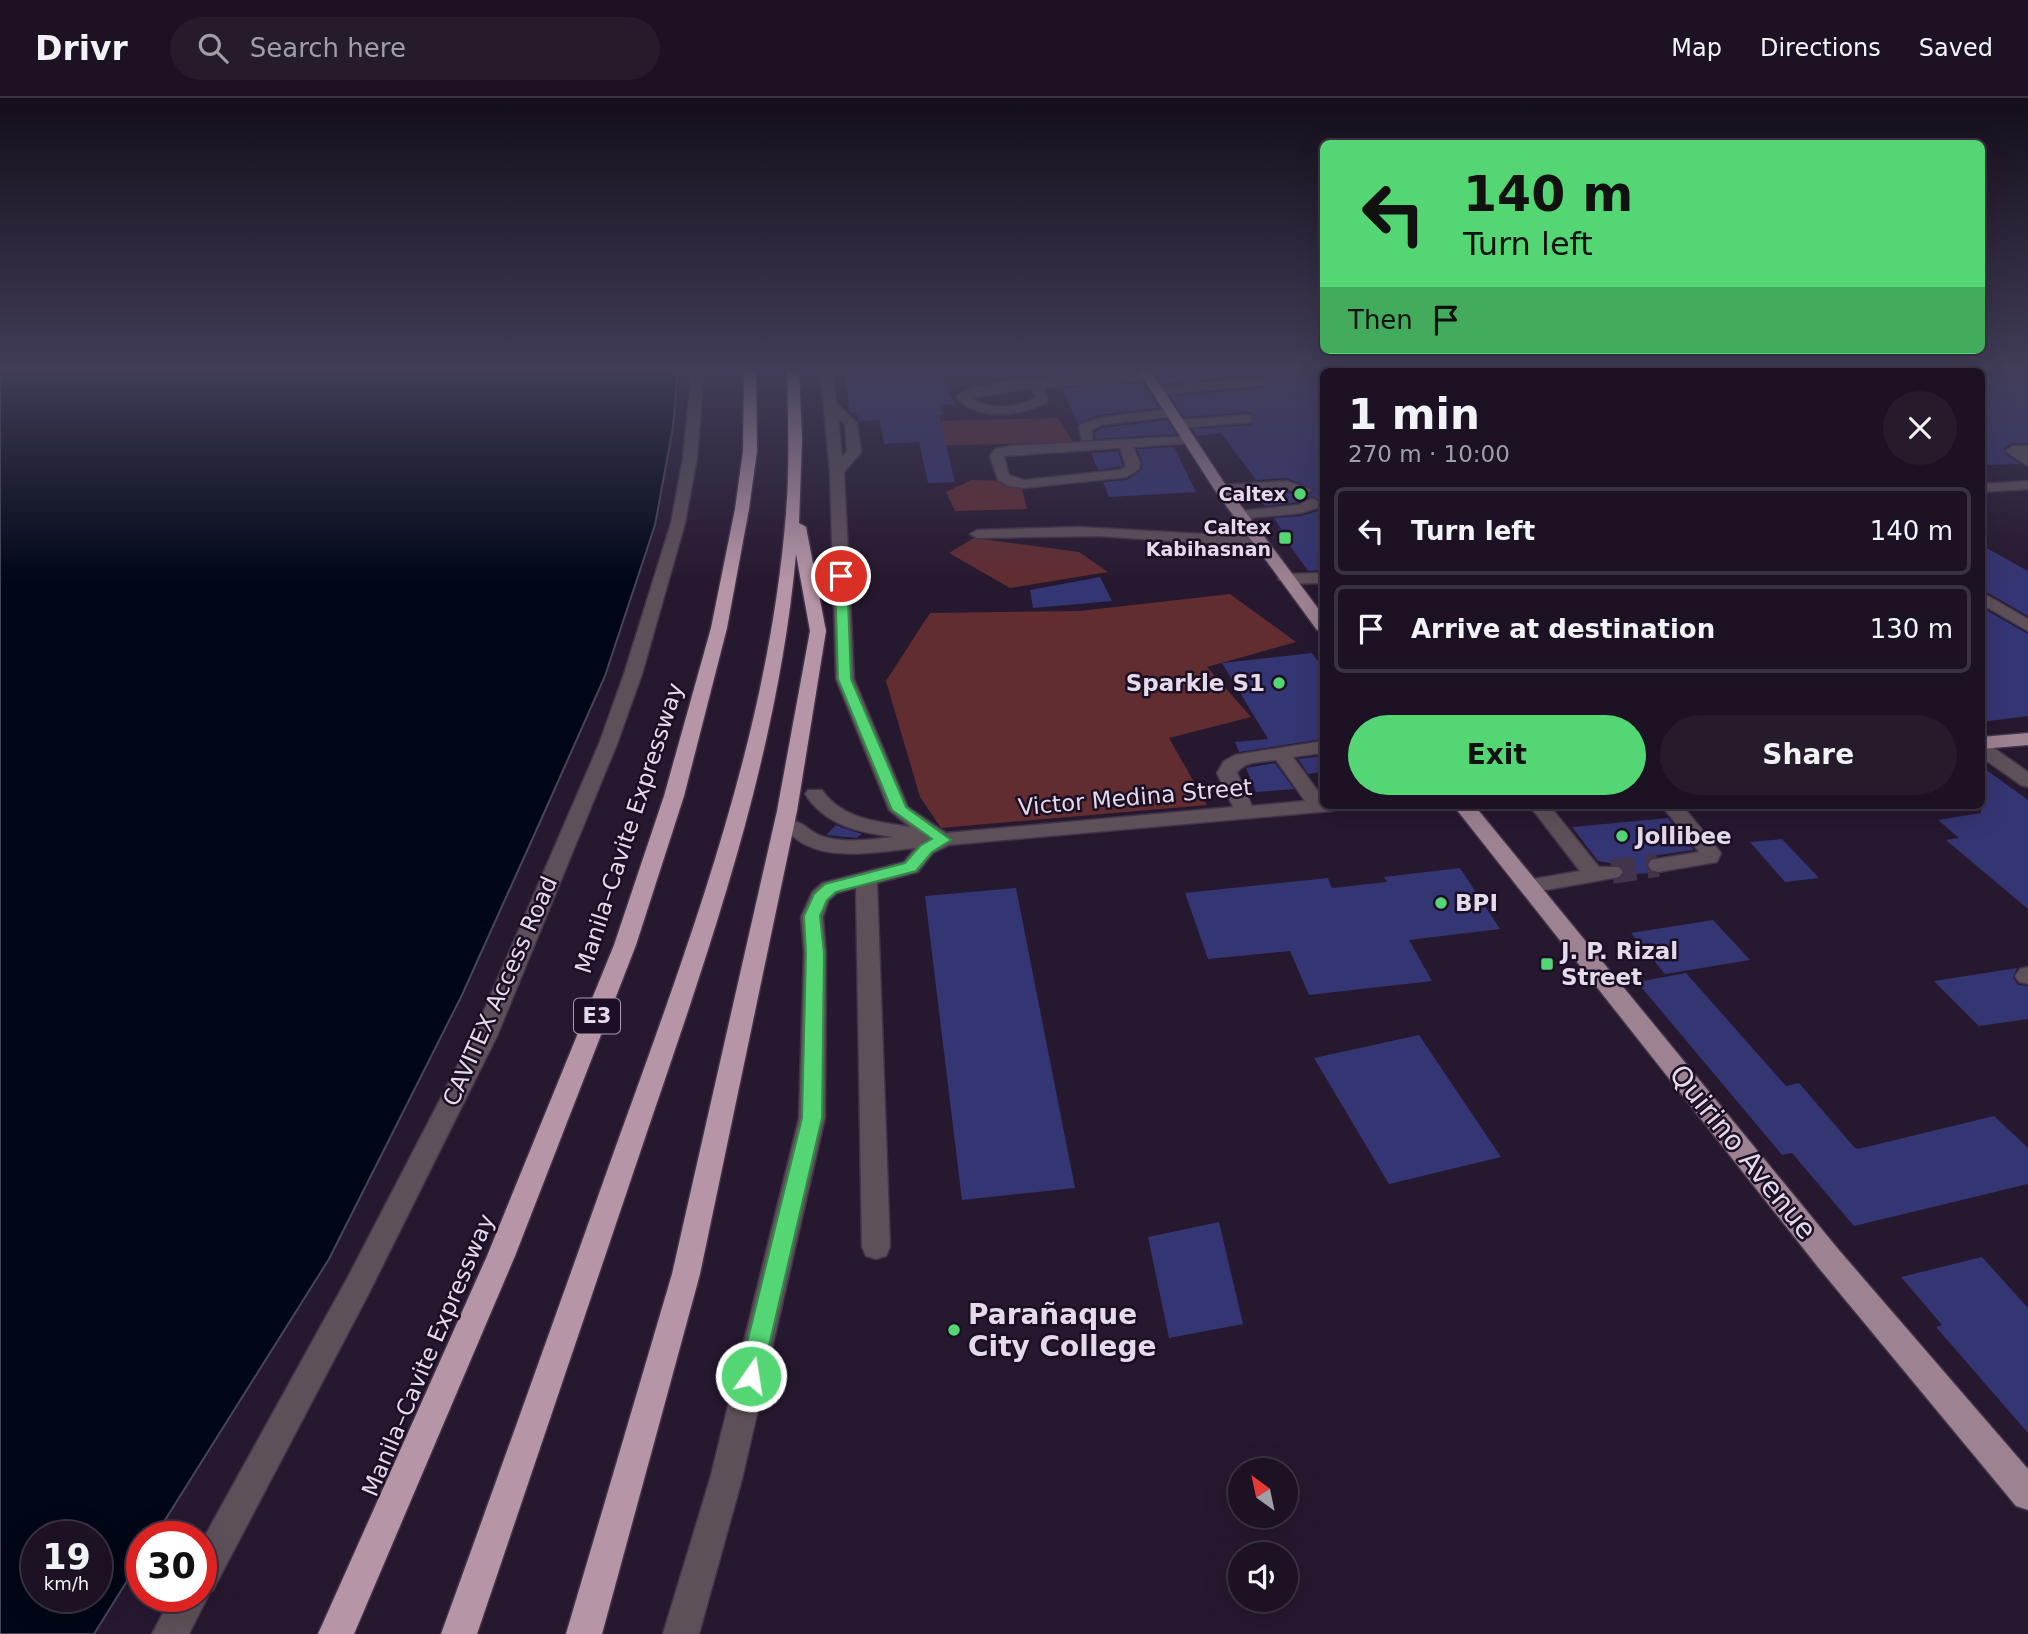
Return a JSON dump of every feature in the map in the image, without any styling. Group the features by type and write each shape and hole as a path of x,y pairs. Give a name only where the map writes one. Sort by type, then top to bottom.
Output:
{"highway":[{"name":"Manila–Cavite Expressway","path":"336,1634 414,1462 501,1256 634,920 674,796 719,628 742,509 750,439"},
{"path":"459,1634 701,943 734,835 779,631 796,508 797,439"},
{"path":"584,1634 686,1274 806,713 818,631 796,508"}],"main road":[{"path":"1189,440 1258,541 1320,622"},
{"path":"1985,745 2028,739"},
{"name":"Quirino Avenue","path":"1466,809 1828,1258 2028,1494"}],"street":[{"name":"CAVITEX Access Road","path":"217,1548 359,1284 485,1036 608,744 678,523 691,439"},
{"path":"834,439 845,679 899,810 943,840"},
{"path":"1125,445 1133,463 1132,469 1122,474 1024,484 1013,483 1003,477 997,456 1000,452 1011,450 1189,440"},
{"path":"2028,450 2012,450 2028,462"},
{"path":"1221,488 1287,485 1309,496 1312,505 1301,509 1239,514"},
{"path":"1985,488 2028,485"},
{"path":"977,534 1027,531 1138,534 1224,543 1258,541"},
{"path":"1286,579 1320,578"},
{"path":"1985,599 2028,626"},
{"path":"1245,811 1227,773 1231,765 1242,759 1320,748"},
{"path":"1985,749 2028,781"},
{"path":"1281,754 1320,799"},
{"path":"816,794 825,808 850,821 943,840"},
{"name":"Victor Medina Street","path":"943,840 1320,805"},
{"path":"1529,886 1604,874 1543,809"},
{"path":"1658,865 1710,857 1711,853 1674,809"},
{"path":"794,826 806,838 838,846 943,840"},
{"path":"681,1634 726,1479 812,1118 815,953 812,916 820,898 830,888 911,867 926,848 943,840"},
{"path":"866,878 876,1247"},
{"path":"170,1634 182,1612"}],"shaded area":[{"path":"924,439 1071,439 1073,442 922,446"},
{"path":"971,480 1020,481 1027,509 955,511 946,492"},
{"path":"974,538 1079,552 1108,572 1010,588 949,553"},
{"path":"1230,594 1296,642 1207,667 1251,717 1169,738 1207,805 941,828 920,797 886,681 930,613 1080,611"}],"water":[{"path":"0,439 671,439 655,525 605,676 462,995 329,1259 164,1521 126,1521 126,1583 112,1605 112,1521 21,1521 21,1612 108,1612 94,1634 0,1634"}],"building":[{"path":"883,439 945,439 955,482 928,483 919,442 884,444"},
{"path":"1225,439 1320,439 1320,500 1311,496 1298,502 1265,506 1256,494 1287,492 1304,497 1314,489 1287,478 1256,480"},
{"path":"1985,439 2028,439 2028,443 2013,443 2003,449 2020,464 1985,465"},
{"path":"1174,447 1196,492 1109,497 1103,482 1127,480 1142,469 1137,449"},
{"path":"1118,451 1123,466 1098,470 1091,453"},
{"path":"1320,500 1320,570 1308,571 1278,529 1281,529 1274,518 1301,516 1318,511"},
{"path":"1985,547 2028,571 2028,616 1985,591"},
{"path":"1100,577 1112,601 1033,608 1030,590"},
{"path":"1985,609 2028,634 2028,716 1985,721"},
{"path":"1312,653 1320,664 1320,739 1239,752 1235,742 1268,739 1222,663"},
{"path":"1320,756 1320,772 1308,774 1298,759"},
{"path":"1275,763 1294,789 1256,792 1246,768"},
{"path":"1985,769 2028,800 2028,909 1946,840 1959,838 1938,820 1981,813 1981,809 1985,809"},
{"path":"1668,818 1694,850 1651,856 1646,864 1650,873 1624,875 1626,872 1621,865 1598,861 1572,827"},
{"path":"836,825 862,834 857,838 826,835"},
{"path":"1782,839 1819,878 1785,882 1750,842"},
{"path":"1460,868 1500,929 1409,940 1432,981 1309,995 1290,951 1208,959 1185,893 1328,878 1332,888 1387,882 1384,877"},
{"path":"1016,888 1075,1188 962,1200 925,896"},
{"path":"1713,920 1750,960 1665,974 1631,933"},
{"path":"2017,968 2013,977 2018,985 2028,986 2028,1019 1979,1026 1934,981"},
{"path":"1686,973 1786,1086 1799,1083 1854,1147 1858,1149 1994,1116 2028,1148 2028,1184 1854,1226 1792,1153 1782,1155 1637,982"},
{"path":"1419,1035 1501,1157 1389,1184 1314,1058"},
{"path":"1219,1222 1243,1324 1169,1338 1148,1237"},
{"path":"1982,1257 2028,1308 2028,1433 1936,1327 1942,1325 1901,1277"}],"tunnel":[{"path":"1612,872 1658,865"}],"place":[{"name":"Caltex","path":"1300,494"},
{"name":"Caltex Kabihasnan","path":"1285,538"},
{"name":"Sparkle S1","path":"1279,683"},
{"name":"Jollibee","path":"1622,836"},
{"name":"BPI","path":"1441,903"},
{"name":"J. P. Rizal Street","path":"1547,964"},
{"name":"Parañaque City College","path":"954,1330"}],"route":[{"path":"751,1376 812,1118 815,953 812,916 820,898 830,888 911,867 926,848 943,840 899,810 845,679 841,576"}]}
